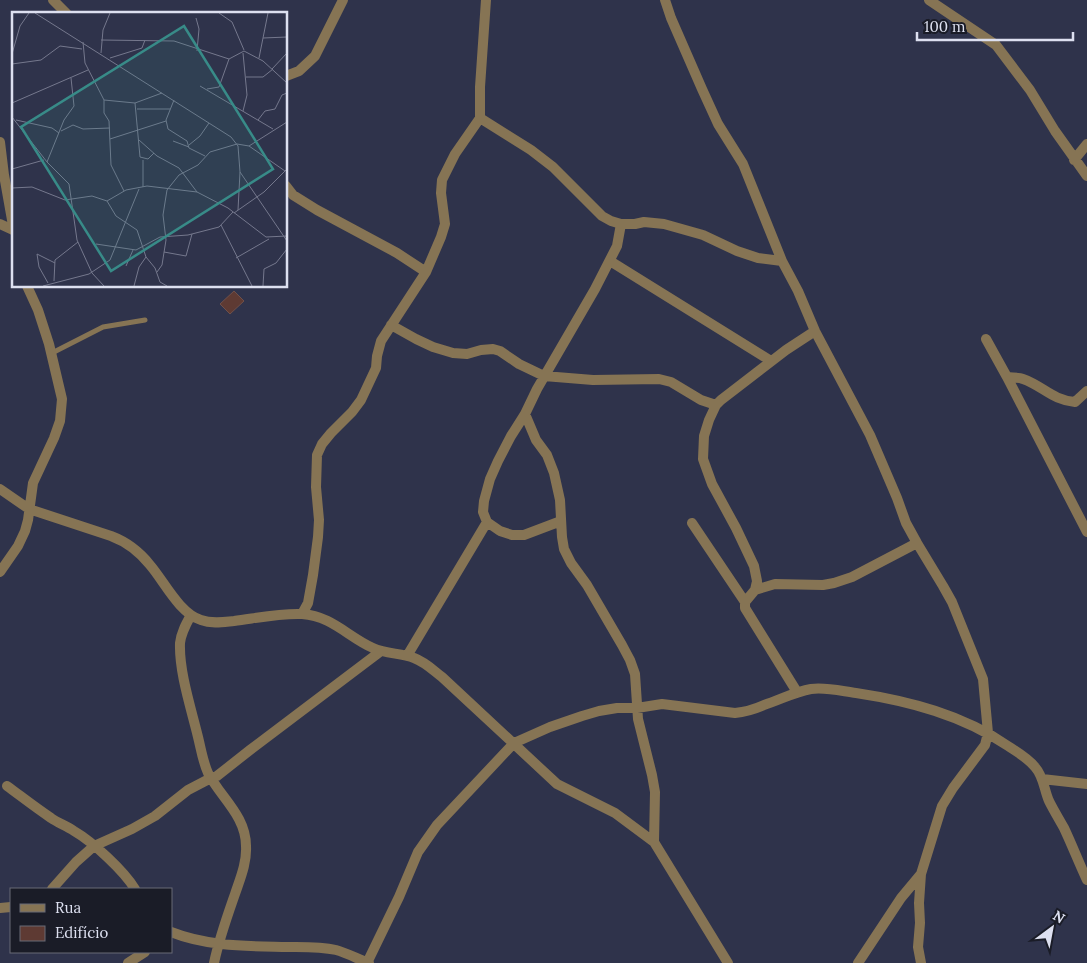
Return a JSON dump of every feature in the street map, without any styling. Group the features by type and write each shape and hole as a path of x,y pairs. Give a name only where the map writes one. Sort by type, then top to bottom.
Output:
{"street":[{"path":"54,0 65,12"},
{"path":"288,75 299,71 315,56 343,0"},
{"path":"302,614 308,603 319,520 316,487 317,455 322,444 330,434 361,400 376,368 381,341 426,272 441,238 445,224 441,193 442,180 455,154 480,118 480,87 486,0"},
{"path":"665,0 671,18 718,124 737,151 743,164 782,261 798,291 815,331 870,435 906,523 952,602 983,679 988,733 985,745 942,806 921,874 918,947 920,963"},
{"path":"929,0 996,45 1030,90 1074,160 1087,176"},
{"path":"480,118 531,150 552,167 602,216 611,221 621,224 644,222 664,224 704,235 737,251 758,258 782,261"},
{"path":"0,142 12,220"},
{"path":"1074,160 1087,144"},
{"path":"288,189 292,195 397,252 426,272"},
{"path":"0,224 12,230"},
{"path":"561,521 524,535 512,535 500,531 487,522 483,512 484,501 498,460 610,261 617,246 621,224"},
{"path":"610,261 771,361"},
{"path":"0,572 18,546 25,531 33,483 60,421 62,399 38,310 28,288"},
{"path":"391,325 416,340 453,353 467,354 494,349 518,364 544,376 593,380 659,378 671,382 701,400 716,405"},
{"path":"745,602 755,590 757,581 754,566 712,484 703,459 704,436 716,405 744,381 815,331"},
{"path":"986,339 1087,532"},
{"path":"1007,377 1022,378 1050,395 1067,402 1075,402 1087,392"},
{"path":"525,414 536,440 547,455 554,473 560,500 564,549 630,660 635,674 640,730 655,792 654,842"},
{"path":"0,489 29,509 123,540 150,564 168,590 191,615 200,620 216,623 282,615 302,614 316,616 340,627 362,642 381,651 414,658 426,664 557,784 615,813 654,842 728,963"},
{"path":"407,656 487,522"},
{"path":"692,523 745,602 745,608 796,692"},
{"path":"755,590 775,584 823,585 834,583 852,577 917,543"},
{"path":"308,603 316,616"},
{"path":"191,615 180,642 181,667 208,773 237,815 244,829 246,845 243,869 218,943 214,963"},
{"path":"53,888 76,862 94,846 132,829 155,816 178,796 223,772 381,651"},
{"path":"172,932 184,937 218,943 336,950 368,963 418,852 441,820 514,743 550,727 599,711 662,704 735,713 765,705 796,692 814,689 831,689 888,699 941,713 988,733 1027,759 1035,767 1042,779 1048,800 1064,828 1087,880"},
{"path":"1042,779 1087,784"},
{"path":"8,786 31,804 75,831 94,846 130,880 134,888"},
{"path":"858,963 901,898 921,874"},
{"path":"128,963 143,953"}],"lane":[{"path":"51,354 103,327 145,320"}],"building":[{"path":"234,291 244,301 230,314 220,304"}]}
